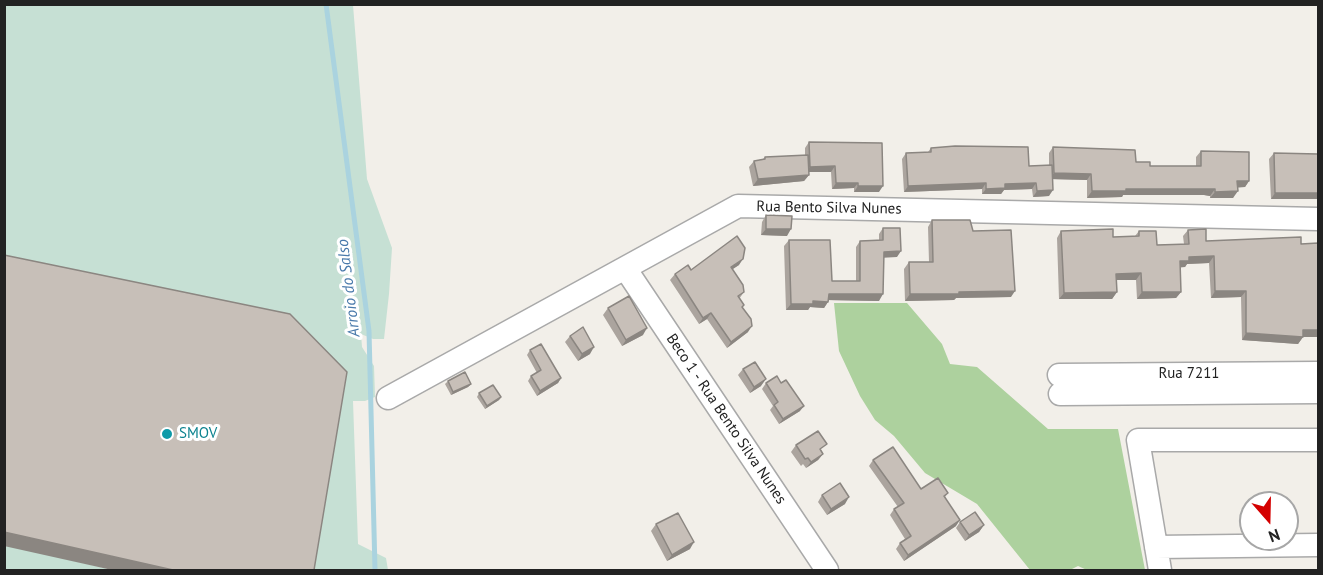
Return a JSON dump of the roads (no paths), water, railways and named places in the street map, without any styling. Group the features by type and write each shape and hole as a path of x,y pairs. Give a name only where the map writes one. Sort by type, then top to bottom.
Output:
{"street":[{"name":"Rua Bento Silva Nunes","path":"388,398 738,206 1318,219"},
{"name":"Beco 1 - Rua Bento Silva Nunes","path":"626,268 828,570"},
{"name":"Rua 7211","path":"1318,373 1059,385 1318,392"},
{"path":"1160,570 1138,440 1318,440"},
{"path":"1156,547 1318,545"}],"waterway":[{"name":"Arroio do Salso","path":"326,4 369,331 375,570"}],"place":[{"name":"SMOV","path":"167,434"}]}
